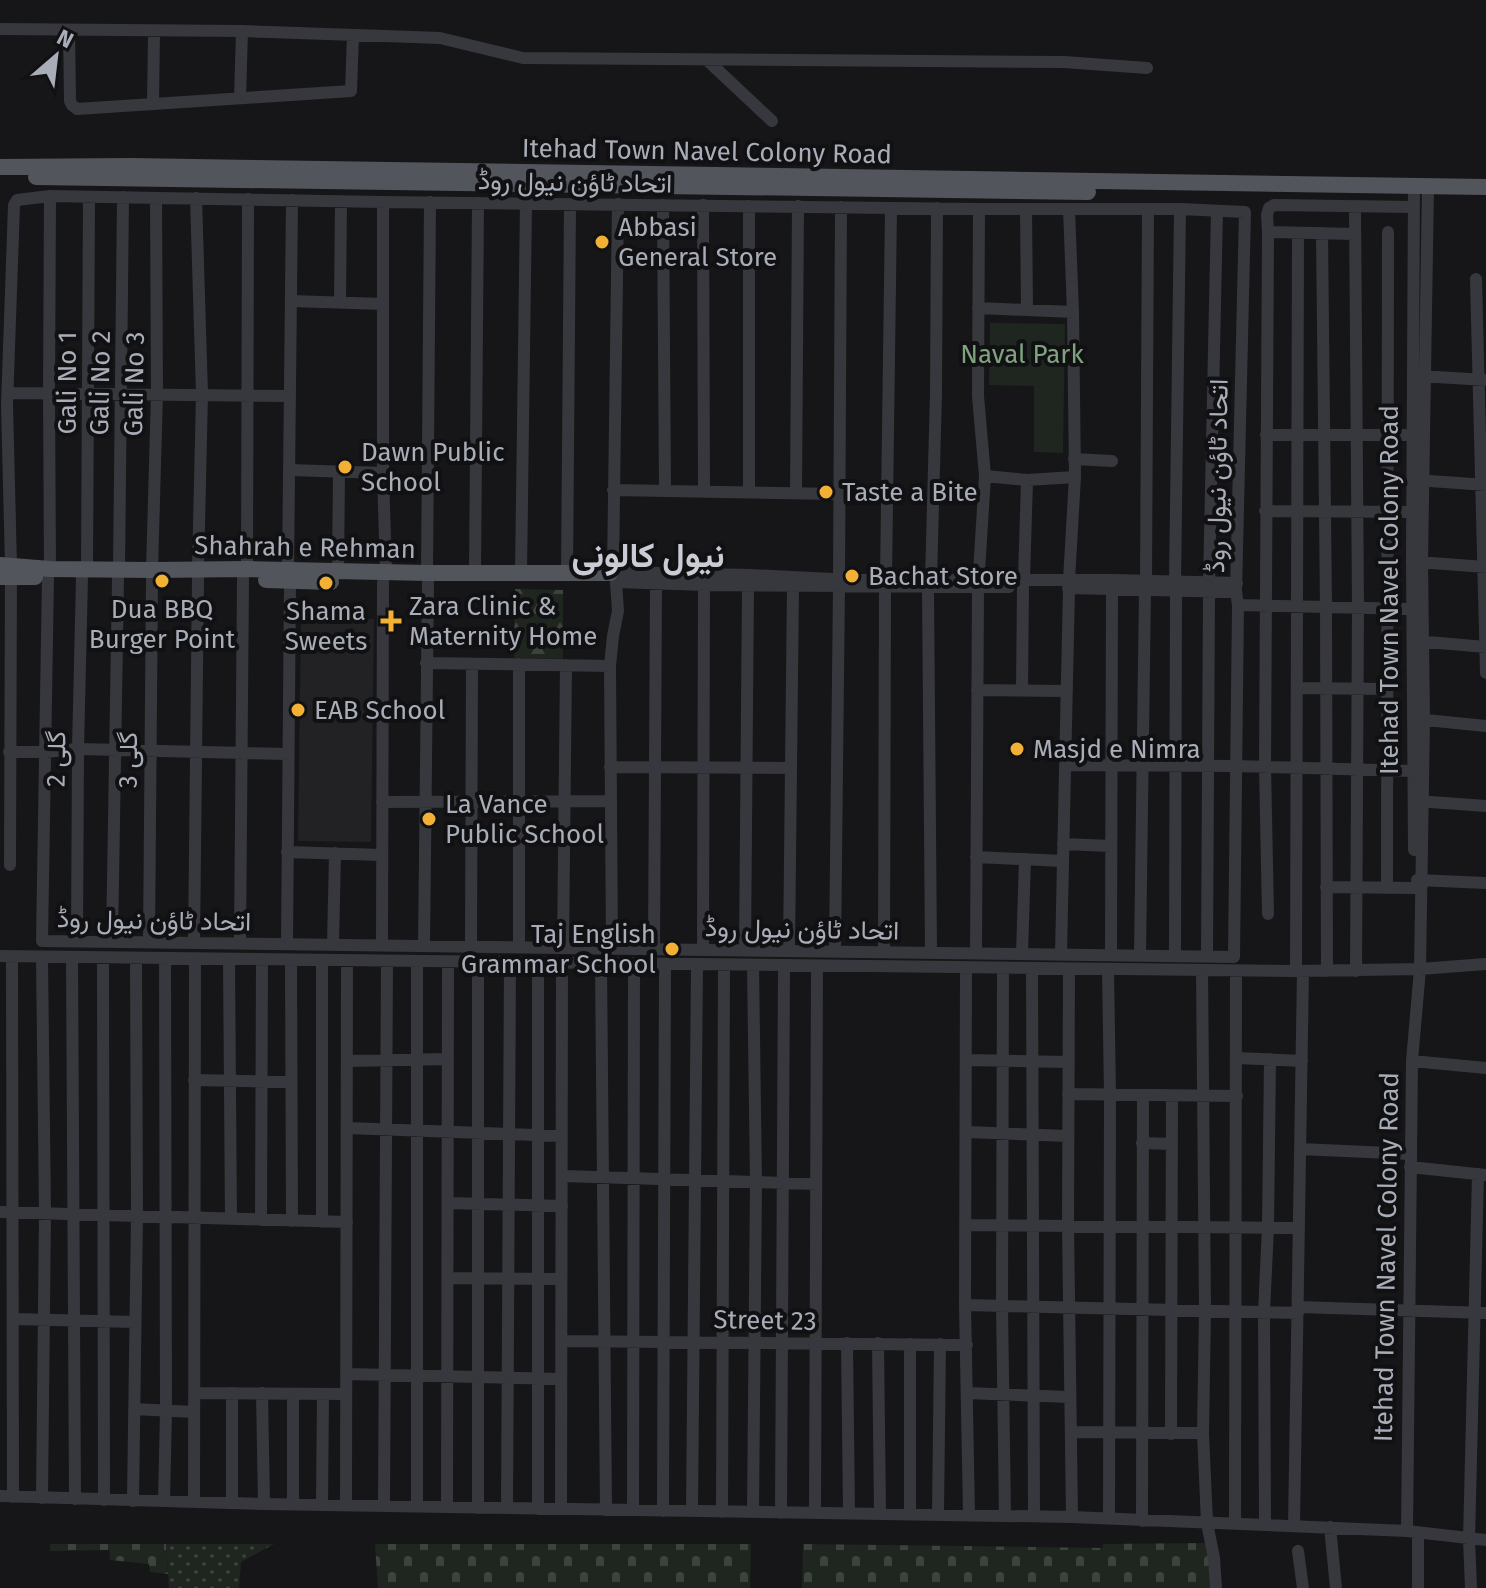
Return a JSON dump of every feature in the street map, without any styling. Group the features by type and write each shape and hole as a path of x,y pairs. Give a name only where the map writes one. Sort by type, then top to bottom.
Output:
{"main road":[{"name":"Itehad Town Navel Colony Road","path":"0,167 131,166 1486,196"},
{"name":"Itehad Town Navel Colony Road","path":"0,177 924,184"},
{"name":"Itehad Town Navel Colony Road","path":"1419,194 1486,187"},
{"name":"Shahrah e Rehman","path":"6,571 613,578"},
{"name":"Shahrah e Rehman","path":"289,576 338,571 384,577"},
{"name":"Shahrah e Rehman","path":"428,577 475,573 567,573 613,578"}],"street":[{"path":"0,29 242,31 440,38 523,58 1064,62 1147,68"},
{"path":"69,30 70,101 77,109 351,91 353,35"},
{"path":"153,103 154,31"},
{"path":"240,98 242,31"},
{"path":"707,60 772,121"},
{"path":"1268,914 1265,767 1267,215 1274,205 1355,206 1419,194"},
{"name":"Itehad Town Navel Colony Road","path":"1418,1588 1412,1532 1409,1310 1412,1061 1418,984 1419,194"},
{"path":"45,752 50,196"},
{"name":"اتحاد ٹاؤن نیول روڈ","path":"10,865 6,571 8,393 14,205 20,199 50,196 1245,212 1234,957 42,941 45,752"},
{"name":"Gali No 2","path":"118,574 123,197"},
{"name":"Gali No 1","path":"85,573 89,198"},
{"name":"Gali No 3","path":"152,575 157,394 156,198"},
{"path":"194,943 202,394 196,198"},
{"path":"240,943 249,396 248,199"},
{"path":"287,944 292,200"},
{"path":"340,303 341,201"},
{"path":"382,945 383,202"},
{"path":"424,946 430,202"},
{"path":"475,573 478,203"},
{"path":"521,573 526,203"},
{"path":"567,573 570,204"},
{"path":"612,948 610,666 613,636 609,608 613,578 618,204"},
{"path":"663,205 665,491"},
{"path":"703,205 704,491"},
{"path":"749,206 749,492"},
{"path":"796,493 798,206"},
{"path":"1355,206 1358,608 1356,971"},
{"path":"835,951 841,207"},
{"path":"884,952 891,208"},
{"path":"931,953 930,584 936,393 937,208"},
{"path":"976,953 978,584 985,476 978,396 979,209"},
{"path":"1026,209 1027,310"},
{"path":"1061,954 1069,584 1075,477 1069,209"},
{"path":"1140,955 1148,209"},
{"path":"1175,956 1180,209"},
{"path":"1207,956 1209,588 1217,211"},
{"path":"1268,232 1355,234"},
{"path":"1387,888 1388,232"},
{"path":"1294,1525 1302,1061 1297,768 1298,233"},
{"path":"1322,233 1327,971"},
{"path":"1476,279 1482,380 1486,673"},
{"path":"291,301 383,304"},
{"path":"978,308 1073,312"},
{"path":"1419,376 1482,380"},
{"name":"Itehad Town Navel Colony Road","path":"1418,641 1413,609 1417,562 1412,512 1418,480 1413,435 1419,376"},
{"path":"8,393 289,396"},
{"path":"1266,435 1413,435"},
{"path":"1074,459 1112,461"},
{"path":"289,470 383,473"},
{"path":"338,571 339,471"},
{"path":"985,476 1027,480 1075,477"},
{"path":"1022,690 1027,480"},
{"path":"1418,480 1484,485"},
{"path":"613,490 838,494"},
{"path":"1265,511 1412,512"},
{"path":"1417,562 1485,567"},
{"name":"گلی 2","path":"77,941 78,749 85,573"},
{"path":"112,942 118,574"},
{"name":"گلی 3","path":"149,942 152,575"},
{"path":"613,578 1176,586 1237,593 1265,605 1413,609"},
{"path":"613,578 656,584 793,586 839,583"},
{"path":"654,949 656,584"},
{"path":"1069,584 1112,589 1146,586"},
{"path":"703,950 704,585"},
{"path":"745,950 748,586"},
{"path":"789,951 793,586"},
{"path":"1111,955 1112,589"},
{"path":"1418,641 1486,647"},
{"path":"426,663 610,666"},
{"path":"471,946 472,664"},
{"path":"519,664 519,947"},
{"path":"563,948 566,665"},
{"path":"1297,688 1387,689"},
{"path":"977,690 1067,691"},
{"path":"1419,720 1486,726"},
{"name":"Itehad Town Navel Colony Road","path":"1418,801 1413,771 1419,720"},
{"path":"9,752 114,749 287,754"},
{"path":"1065,765 1413,771"},
{"path":"610,767 791,768"},
{"path":"382,802 610,801"},
{"path":"1418,801 1486,806"},
{"path":"1063,844 1111,846"},
{"path":"287,852 382,855"},
{"path":"333,945 335,853"},
{"path":"976,857 1063,861"},
{"path":"1022,954 1025,859"},
{"path":"1326,887 1387,888 1416,883 1486,883"},
{"path":"1486,964 1356,971 1236,971 6,957 6,1212 13,1319 6,1497 478,1508 938,1513 1294,1525 1486,1540"},
{"path":"42,958 45,1213 42,1498"},
{"path":"72,958 75,1499"},
{"path":"103,958 104,1500"},
{"path":"133,1501 137,1216 136,959"},
{"path":"164,1501 165,959"},
{"path":"194,1502 195,960"},
{"path":"229,960 231,1219"},
{"path":"261,1220 262,960"},
{"path":"291,960 292,1221"},
{"path":"322,960 322,1222"},
{"path":"346,1505 347,961"},
{"path":"384,1506 387,961"},
{"path":"417,962 417,1506"},
{"path":"447,1507 448,962"},
{"path":"478,962 478,1508"},
{"path":"507,1508 510,963"},
{"path":"538,963 538,1509"},
{"path":"561,1509 562,963"},
{"path":"601,964 606,1510"},
{"path":"633,1510 634,964"},
{"path":"663,1511 665,964"},
{"path":"692,1511 697,965"},
{"path":"722,1512 724,965"},
{"path":"753,965 756,1182 753,1512"},
{"path":"781,1513 784,966"},
{"path":"815,1513 817,966"},
{"path":"966,968 965,1305 969,1514"},
{"path":"1003,968 1005,1515"},
{"path":"1032,968 1034,1516"},
{"path":"1069,969 1068,1225 1072,1517"},
{"path":"1108,969 1109,1518"},
{"path":"1202,970 1205,1227 1203,1433 1207,1523 1216,1588"},
{"path":"1235,1523 1236,971"},
{"path":"1237,1058 1302,1061"},
{"path":"347,1061 448,1059"},
{"path":"1265,1524 1264,1312 1270,1059"},
{"path":"967,1060 1068,1062"},
{"path":"1412,1061 1486,1068"},
{"path":"194,1080 291,1082"},
{"path":"1068,1094 1237,1096"},
{"path":"1142,1521 1143,1095"},
{"path":"1171,1434 1172,1096"},
{"path":"347,1128 562,1136"},
{"path":"967,1132 1068,1136"},
{"path":"1142,1143 1172,1144"},
{"path":"1300,1149 1410,1160 1482,1174 1480,1313 1469,1539 1471,1588"},
{"path":"562,1176 816,1184"},
{"path":"448,1203 562,1206"},
{"path":"6,1212 347,1222"},
{"path":"966,1225 1299,1228"},
{"path":"448,1278 561,1279"},
{"path":"965,1305 1480,1313"},
{"path":"13,1319 135,1322"},
{"name":"Street 23","path":"562,1341 967,1345"},
{"path":"847,1343 849,1513"},
{"path":"878,1343 880,1513"},
{"path":"910,1344 910,1513"},
{"path":"938,1513 940,1344"},
{"path":"346,1374 561,1379"},
{"path":"194,1393 346,1394"},
{"path":"232,1393 232,1503"},
{"path":"262,1393 264,1504"},
{"path":"967,1393 1070,1397"},
{"path":"293,1394 293,1504"},
{"path":"322,1505 323,1394"},
{"path":"134,1409 194,1412"},
{"path":"1071,1432 1203,1433"},
{"path":"1330,1527 1336,1588"},
{"path":"1298,1551 1303,1588"}],"shaded area":[{"path":"301,618 374,619 371,842 298,841"}],"green space":[{"name":"Naval Park","path":"990,323 1065,324 1063,453 1034,452 1034,386 989,385"},
{"path":"515,589 563,590 563,659 514,658"},
{"path":"1209,1543 1211,1588 802,1588 803,1544 1103,1548 1103,1544"},
{"path":"50,1544 166,1544 168,1574 150,1572 149,1564 110,1560 109,1550 50,1551"},
{"path":"166,1544 274,1544 241,1562 239,1588 169,1588"},
{"path":"375,1544 751,1544 750,1588 378,1588"}],"place":[{"name":"Abbasi General Store","path":"602,242"},
{"name":"Dawn Public School","path":"345,467"},
{"name":"Taste a Bite","path":"826,492"},
{"name":"Bachat Store","path":"852,576"},
{"name":"Dua BBQ Burger Point","path":"162,581"},
{"name":"Shama Sweets","path":"326,583"},
{"name":"Zara Clinic & Maternity Home","path":"391,621"},
{"name":"EAB School","path":"298,710"},
{"name":"Masjd e Nimra","path":"1017,749"},
{"name":"La Vance Public School","path":"429,819"},
{"name":"Taj English Grammar School","path":"672,949"}],"district":[{"name":"نیول کالونی","path":"648,555"}]}
